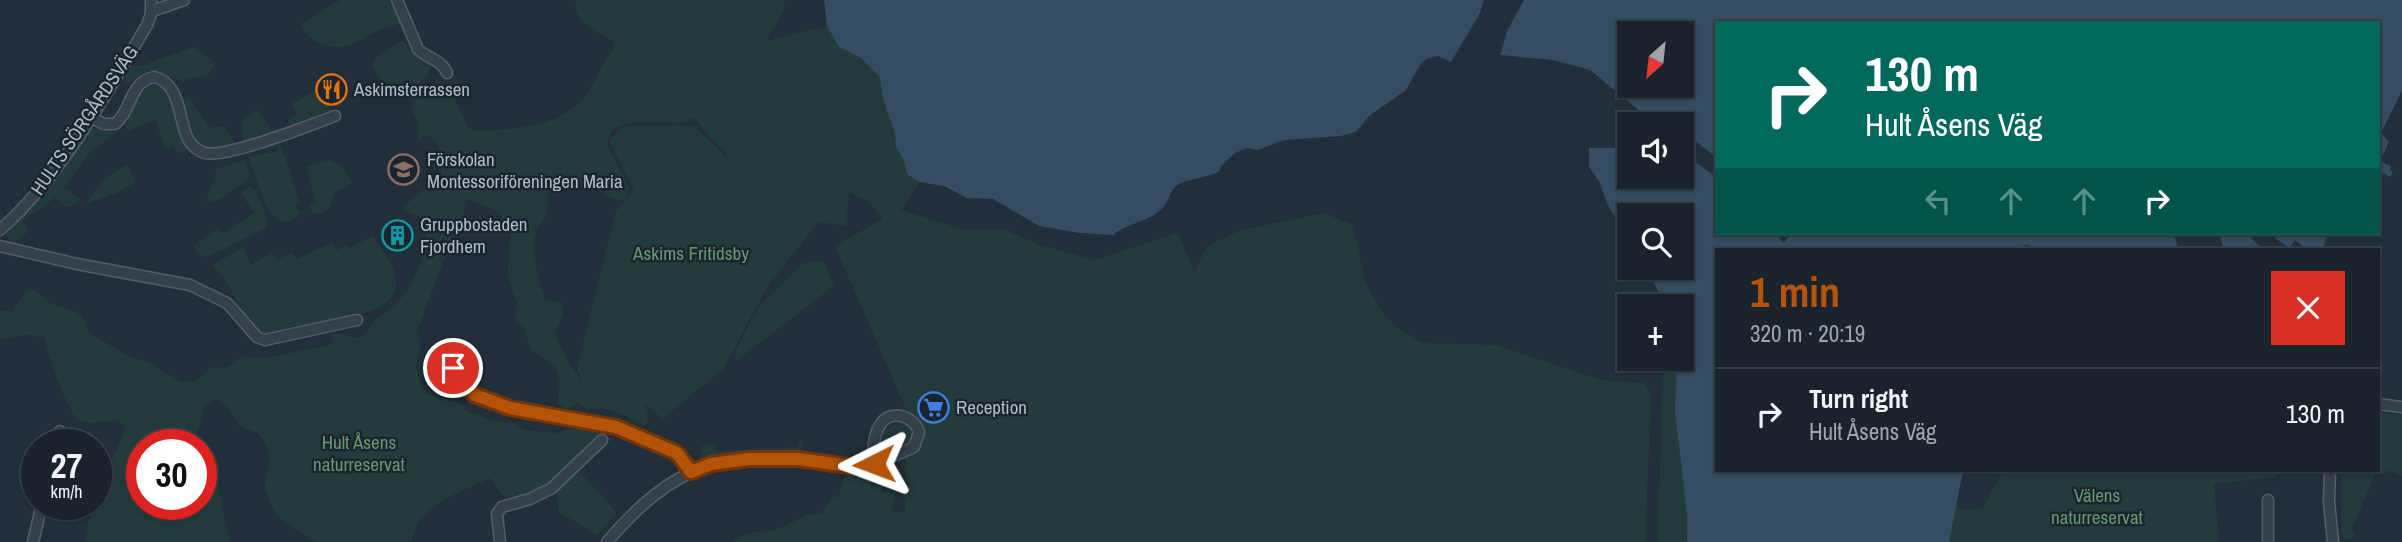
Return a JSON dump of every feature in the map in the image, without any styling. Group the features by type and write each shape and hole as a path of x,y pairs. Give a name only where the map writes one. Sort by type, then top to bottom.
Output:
{"street":[{"path":"151,5 184,0"},
{"path":"397,0 418,49 443,65 447,73"},
{"name":"HULTS SÖRGÅRDSVÄG","path":"0,230 31,200 91,117 142,33 151,5"},
{"path":"91,117 104,124 115,124 122,118 139,84 154,77 169,85 176,97 190,141 206,153 241,147 335,116"},
{"path":"0,246 77,264 190,285 223,300 257,337 265,340 357,320"},
{"path":"461,380 475,395 510,408 616,427 677,453 691,472"},
{"path":"2380,404 2402,407"},
{"path":"607,542 647,501 691,472 711,464 749,459 798,459 839,466 874,464 914,447 919,432 914,422 894,415 882,421 877,431 874,464"},
{"path":"500,542 498,514 502,507 530,499 552,488 601,440"},
{"path":"2330,472 2329,502 2333,542"},
{"path":"2268,500 2268,542"},
{"path":"33,542 38,520"}],"green space":[{"path":"340,0 392,0 402,23 346,46 333,47 319,43 308,35 302,24"},
{"path":"576,0 785,0 780,17 766,41 827,26 839,47 861,58 880,77 883,99 895,133 896,147 904,160 907,173 919,182 901,210 962,229 1003,229 1040,245 1094,260 1178,233 1194,272 1207,246 1241,230 1324,213 1353,225 1365,282 1381,311 1397,328 1422,343 1495,345 1599,380 1645,383 1651,396 1645,542 733,542 751,533 774,530 806,516 822,513 833,495 840,498 846,475 879,472 884,477 882,493 895,493 892,511 905,513 906,443 888,452 882,436 888,428 906,426 907,411 835,246 883,219 868,201 844,190 849,193 846,226 818,222 768,286 723,369 662,419 645,403 648,419 646,426 610,410 587,410 578,403 567,409 558,403 560,382 557,370 530,349 525,329 515,320 517,303 507,275 511,236 498,211 467,199 455,254 445,256 417,331 421,342 416,366 421,387 429,394 459,403 471,414 476,413 488,420 513,423 525,430 557,433 570,428 601,433 547,487 521,499 509,498 498,490 490,478 431,509 415,529 412,542 316,542 276,515 265,490 269,464 268,447 259,434 240,426 226,405 216,399 205,405 198,429 126,429 126,520 217,520 217,484 231,542 85,542 89,520 112,520 112,460 125,430 117,420 91,423 78,421 63,394 45,339 28,335 0,339 0,311 12,311 32,288 49,303 78,314 87,331 124,354 151,364 181,382 196,381 210,368 228,367 242,356 265,358 331,345 333,335 339,333 354,338 362,337 375,320 393,307 415,278 426,242 425,218 404,211 403,207 431,183 443,167 441,153 435,141 427,135 417,141 419,121 413,115 411,106 417,99 439,87 453,94 467,126 476,131 539,124 567,112 580,102 590,89 615,47 613,41 586,25 577,14","holes":["694,118 728,158 694,126 625,126 609,140 634,190 625,201 630,189 608,147 609,136 615,128 625,124 683,122","576,181 592,184 617,200 625,201 616,211 577,369 583,382 567,359 555,333 563,314 561,303 545,299 535,262 534,240 546,215 547,194"]},
{"path":"402,41 431,67 422,81 403,89 385,83 372,65 377,57"},
{"path":"193,47 216,64 206,77 178,80 151,71 126,83 121,73 126,65 141,66"},
{"path":"156,84 163,85 168,90 186,146 186,149 178,154 173,146 166,149 155,120 127,131 125,126 140,95"},
{"path":"319,88 330,105 330,111 291,127 288,120 297,114 291,104"},
{"path":"189,97 210,129 216,126 225,127 235,142 233,145 207,147 194,140 182,100"},
{"path":"257,110 276,133 243,143 242,120"},
{"path":"90,129 116,133 90,152 64,187 80,200 64,207 56,197 23,221 29,231 10,242 6,236 8,228 33,204"},
{"path":"278,142 300,202 296,204 297,210 301,212 295,219 288,221 279,220 272,215 248,157 279,151"},
{"path":"244,160 249,179 221,199 207,202 215,178 215,169"},
{"path":"329,160 341,165 352,182 335,192 328,210 312,213 309,205 316,203 306,166"},
{"path":"125,165 136,181 134,183 117,193 85,204 104,180"},
{"path":"249,187 256,190 267,221 266,228 207,257 199,254 193,246 218,228 223,234 254,213 241,193"},
{"path":"373,236 395,274 395,290 390,299 361,314 266,336 248,323 228,285 213,265 243,247 251,264 272,253 277,260 292,252 297,259 332,242 337,250 347,244 349,248"},
{"path":"824,262 834,286 736,361 735,351 760,305 801,264"},
{"name":"Välens naturreservat","path":"1663,371 1686,371 1715,472 1902,472 1964,510 1982,509 2002,472 2274,472 2274,477 2214,484 2219,542 1687,542 1687,533 1686,542 1658,542"},
{"path":"2380,412 2402,414 2402,476 2388,470 2384,475 2376,472 2380,472"},
{"path":"799,440 804,443 802,453 748,452 699,458 703,445 715,444 716,451 798,447"},
{"path":"578,470 617,513 597,535 559,512 557,488"},
{"path":"2344,472 2376,472 2351,530 2356,534 2353,538 2345,539 2341,530 2341,479"}],"water":[{"path":"824,0 1484,0 1480,13 1451,62 1438,56 1421,63 1406,90 1369,116 1356,132 1341,136 1284,140 1258,150 1247,148 1235,153 1218,172 1177,185 1162,209 1113,235 1039,226 993,199 967,198 944,186 919,182 907,174 904,160 896,147 895,133 883,99 880,77 861,58 839,47 827,26"},
{"path":"1524,0 2402,0 2402,91 2381,133 2389,142 2380,161 2380,21 1715,21 1715,156 1694,140 1694,112 1641,112 1624,98 1694,98 1694,21 1617,21 1617,92 1590,70 1553,60 1500,55 1507,31"},
{"path":"1589,148 1617,148 1617,189 1694,189 1694,161 1715,177 1715,235 1777,235 1783,243 1790,235 2174,235 2178,248 2028,248 2029,245 2001,248 1715,248 1715,472 1963,472 1949,542 1687,542 1687,514 1675,411 1677,371 1694,371 1694,294 1659,294 1653,280 1694,280 1694,203 1617,203 1617,221 1599,181 1589,167"},
{"path":"2380,161 2391,166 2390,170 2393,171 2390,177 2380,171"},
{"path":"2220,235 2248,235 2261,248 2223,248"},
{"path":"2271,235 2326,235 2325,248 2305,248 2295,240 2289,248"}],"place":[{"name":"Askimsterrassen","path":"331,89"},
{"name":"Förskolan Montessoriföreningen Maria","path":"404,170"},
{"name":"Gruppbostaden Fjordhem","path":"397,235"},
{"name":"Reception","path":"933,407"}],"route":[{"path":"453,368 460,370 461,380 475,395 539,415 604,423 616,427 677,453 691,472 711,464 749,459 798,459 849,466 874,464"}],"park label":[{"name":"Askims Fritidsby","path":"691,253"},
{"name":"Hult Åsens naturreservat","path":"359,453"}]}
